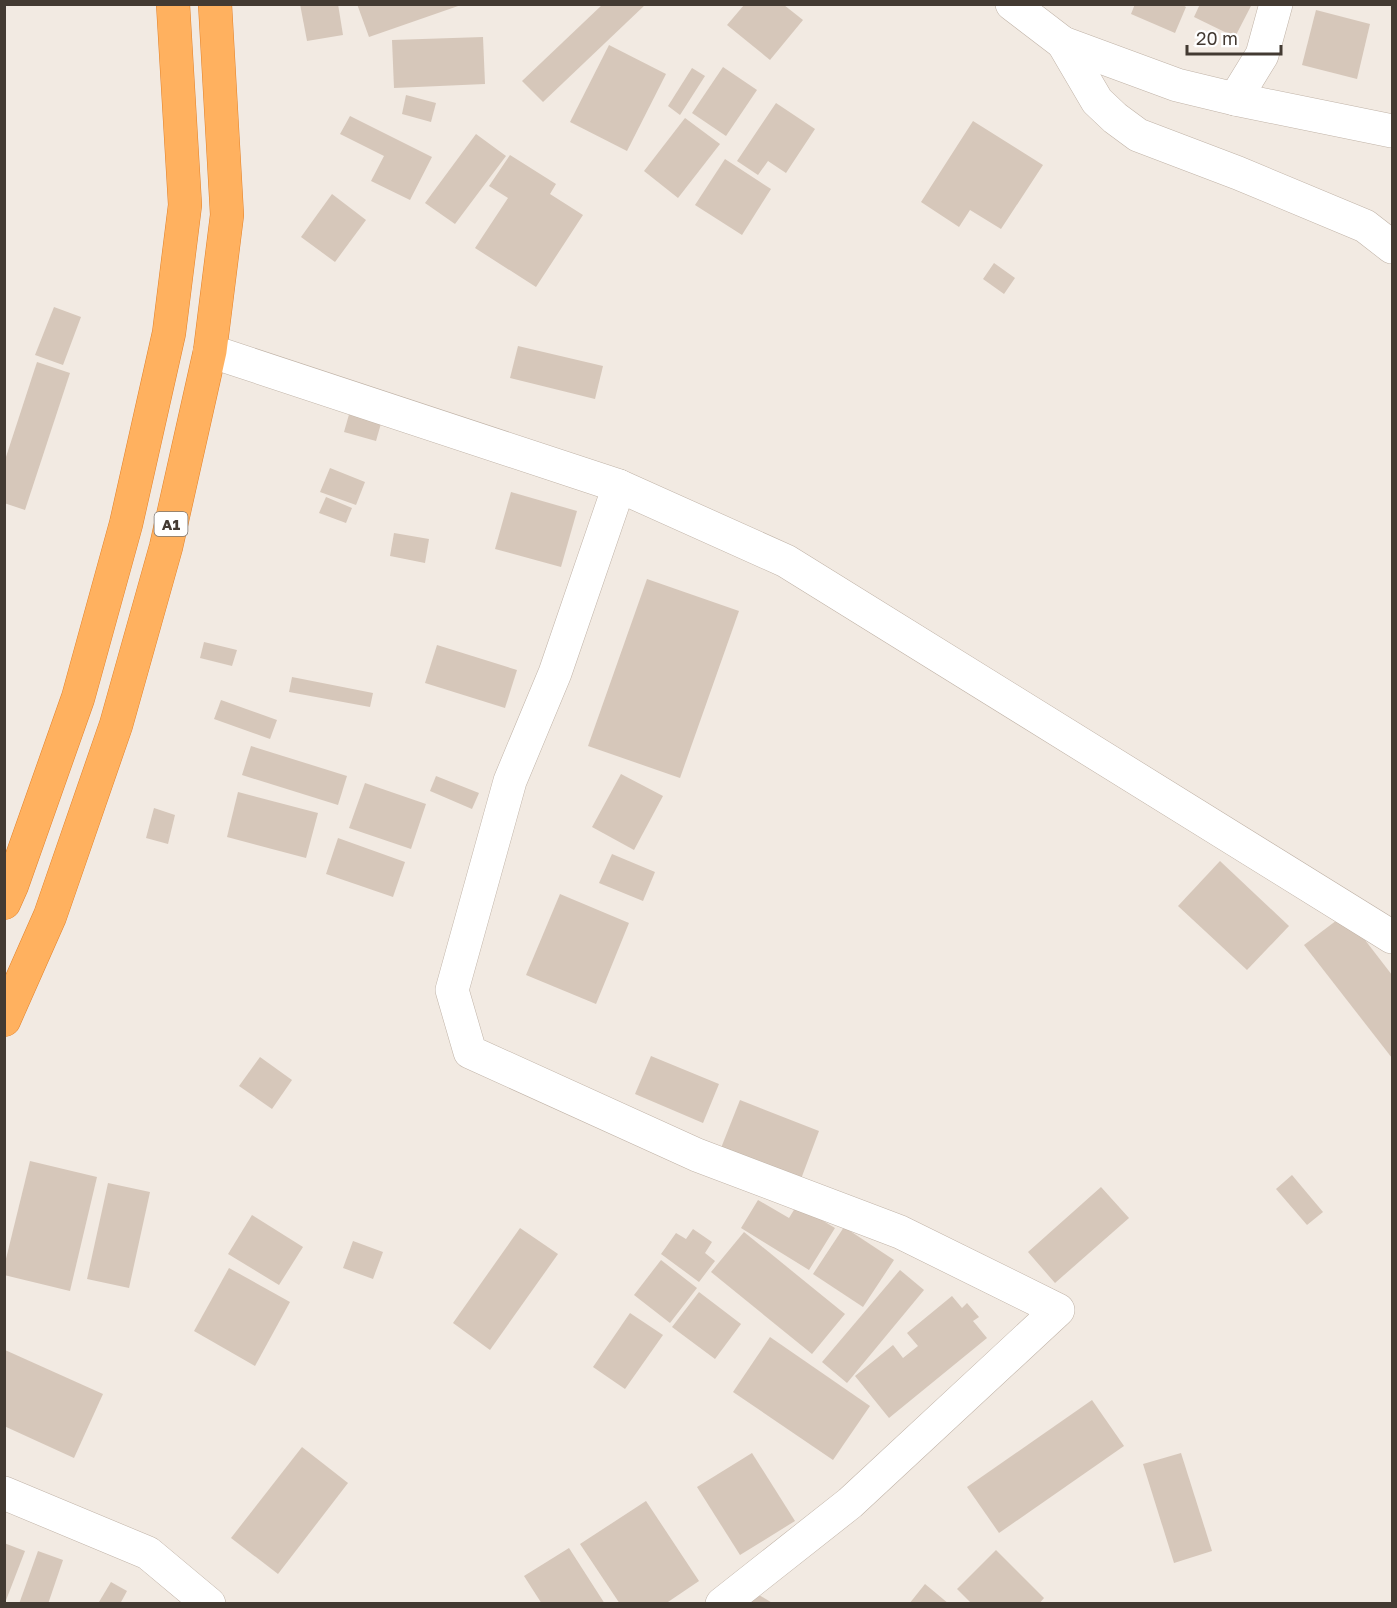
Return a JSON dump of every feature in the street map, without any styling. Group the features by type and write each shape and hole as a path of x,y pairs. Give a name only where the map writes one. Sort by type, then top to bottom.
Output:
{"highway":[{"path":"4,903 78,698 126,524 169,333 184,205 173,4"},
{"name":"A1","path":"4,1020 50,916 116,725 166,547 210,351 227,215 214,4"}],"street":[{"path":"1012,4 1063,43 1177,85 1392,131"},
{"path":"1235,99 1262,55 1276,4"},
{"path":"1063,43 1097,101 1138,135 1238,173 1365,226 1392,247"},
{"path":"210,351 619,486 786,561 1392,937"},
{"path":"619,486 555,674 510,781 452,990 470,1052 697,1155 900,1232 1059,1310 850,1503 722,1604"},
{"path":"4,1493 148,1553 209,1604"}],"building":[{"path":"300,4 338,4 343,35 307,41"},
{"path":"357,4 461,4 461,5 369,37"},
{"path":"603,4 646,4 543,102 522,81"},
{"path":"1135,4 1181,4 1186,7 1175,33 1131,14"},
{"path":"1200,4 1252,4 1235,37 1194,17"},
{"path":"744,5 784,5 803,20 770,60 727,25"},
{"path":"1316,10 1370,24 1357,79 1302,65"},
{"path":"483,37 485,84 394,88 392,40"},
{"path":"609,45 666,74 627,151 570,122"},
{"path":"723,67 757,90 726,136 692,113"},
{"path":"692,68 705,76 680,115 668,106"},
{"path":"406,95 436,103 431,122 402,114"},
{"path":"776,103 815,129 786,173 768,161 758,175 737,161"},
{"path":"350,116 432,157 410,200 371,181 384,156 340,134"},
{"path":"685,118 720,144 678,198 644,171"},
{"path":"973,121 1043,165 1001,229 970,210 959,227 921,202"},
{"path":"476,134 506,156 455,224 425,203"},
{"path":"510,155 556,184 550,194 583,215 536,287 475,248 508,198 489,186"},
{"path":"725,159 771,189 742,235 695,205"},
{"path":"332,194 366,220 335,262 301,237"},
{"path":"994,263 1015,278 1004,294 983,279"},
{"path":"54,307 81,317 63,365 35,355"},
{"path":"518,346 603,366 595,399 510,378"},
{"path":"37,362 70,373 25,510 4,503 4,463"},
{"path":"350,411 382,420 376,441 344,432"},
{"path":"330,468 365,482 356,505 320,492"},
{"path":"511,492 577,511 561,567 495,549"},
{"path":"326,497 352,508 346,523 319,513"},
{"path":"394,533 429,539 425,563 390,556"},
{"path":"647,579 739,611 680,778 588,746"},
{"path":"204,642 237,650 232,666 200,658"},
{"path":"437,645 517,670 505,708 425,683"},
{"path":"292,677 373,693 370,707 289,692"},
{"path":"221,700 277,720 270,739 214,719"},
{"path":"251,746 347,776 338,805 242,775"},
{"path":"621,774 663,796 634,850 592,827"},
{"path":"436,776 479,793 472,809 430,791"},
{"path":"365,783 426,804 411,849 349,828"},
{"path":"238,792 318,813 306,858 227,837"},
{"path":"154,808 175,815 168,844 146,838"},
{"path":"338,838 405,862 393,897 326,874"},
{"path":"612,854 655,872 643,901 599,883"},
{"path":"1220,861 1289,926 1247,970 1178,906"},
{"path":"560,894 629,923 596,1004 526,975"},
{"path":"1345,914 1392,975 1392,1058 1304,945"},
{"path":"651,1056 719,1084 703,1123 635,1094"},
{"path":"260,1057 292,1080 272,1109 239,1086"},
{"path":"740,1100 819,1131 801,1179 721,1148"},
{"path":"30,1161 97,1177 70,1291 4,1275"},
{"path":"1292,1175 1323,1212 1307,1225 1276,1189"},
{"path":"108,1183 150,1192 129,1288 87,1279"},
{"path":"1101,1187 1129,1218 1055,1283 1028,1252"},
{"path":"758,1200 789,1218 797,1205 835,1228 809,1270 741,1228"},
{"path":"252,1215 303,1247 279,1285 228,1254"},
{"path":"844,1227 894,1260 863,1307 813,1274"},
{"path":"520,1228 558,1254 490,1350 453,1323"},
{"path":"693,1229 712,1242 705,1253 715,1261 699,1282 661,1254 676,1233 686,1239"},
{"path":"744,1232 845,1314 812,1354 711,1272"},
{"path":"353,1241 383,1252 373,1279 343,1268"},
{"path":"661,1260 697,1288 670,1323 634,1295"},
{"path":"229,1268 290,1302 255,1366 194,1331"},
{"path":"900,1270 924,1290 847,1383 822,1362"},
{"path":"699,1292 741,1324 715,1359 672,1327"},
{"path":"952,1296 962,1308 967,1303 979,1317 973,1321 987,1338 889,1418 855,1376 893,1345 903,1358 918,1346 907,1333"},
{"path":"630,1313 663,1335 625,1389 593,1367"},
{"path":"770,1337 870,1406 833,1460 733,1392"},
{"path":"5,1350 103,1394 74,1458 4,1426"},
{"path":"1092,1400 1124,1446 999,1533 967,1487"},
{"path":"302,1447 348,1483 278,1574 231,1538"},
{"path":"752,1453 795,1521 740,1555 697,1487"},
{"path":"1181,1453 1212,1551 1174,1563 1143,1464"},
{"path":"646,1501 699,1581 665,1604 620,1604 580,1544"},
{"path":"4,1543 25,1551 5,1603 4,1603"},
{"path":"569,1548 605,1604 542,1604 524,1576"},
{"path":"996,1550 1044,1598 1039,1604 972,1604 957,1589"},
{"path":"38,1551 63,1560 48,1604 19,1604"},
{"path":"111,1582 127,1591 120,1604 101,1604 99,1602"},
{"path":"925,1584 949,1604 909,1604"},
{"path":"754,1592 774,1604 751,1604"}]}
